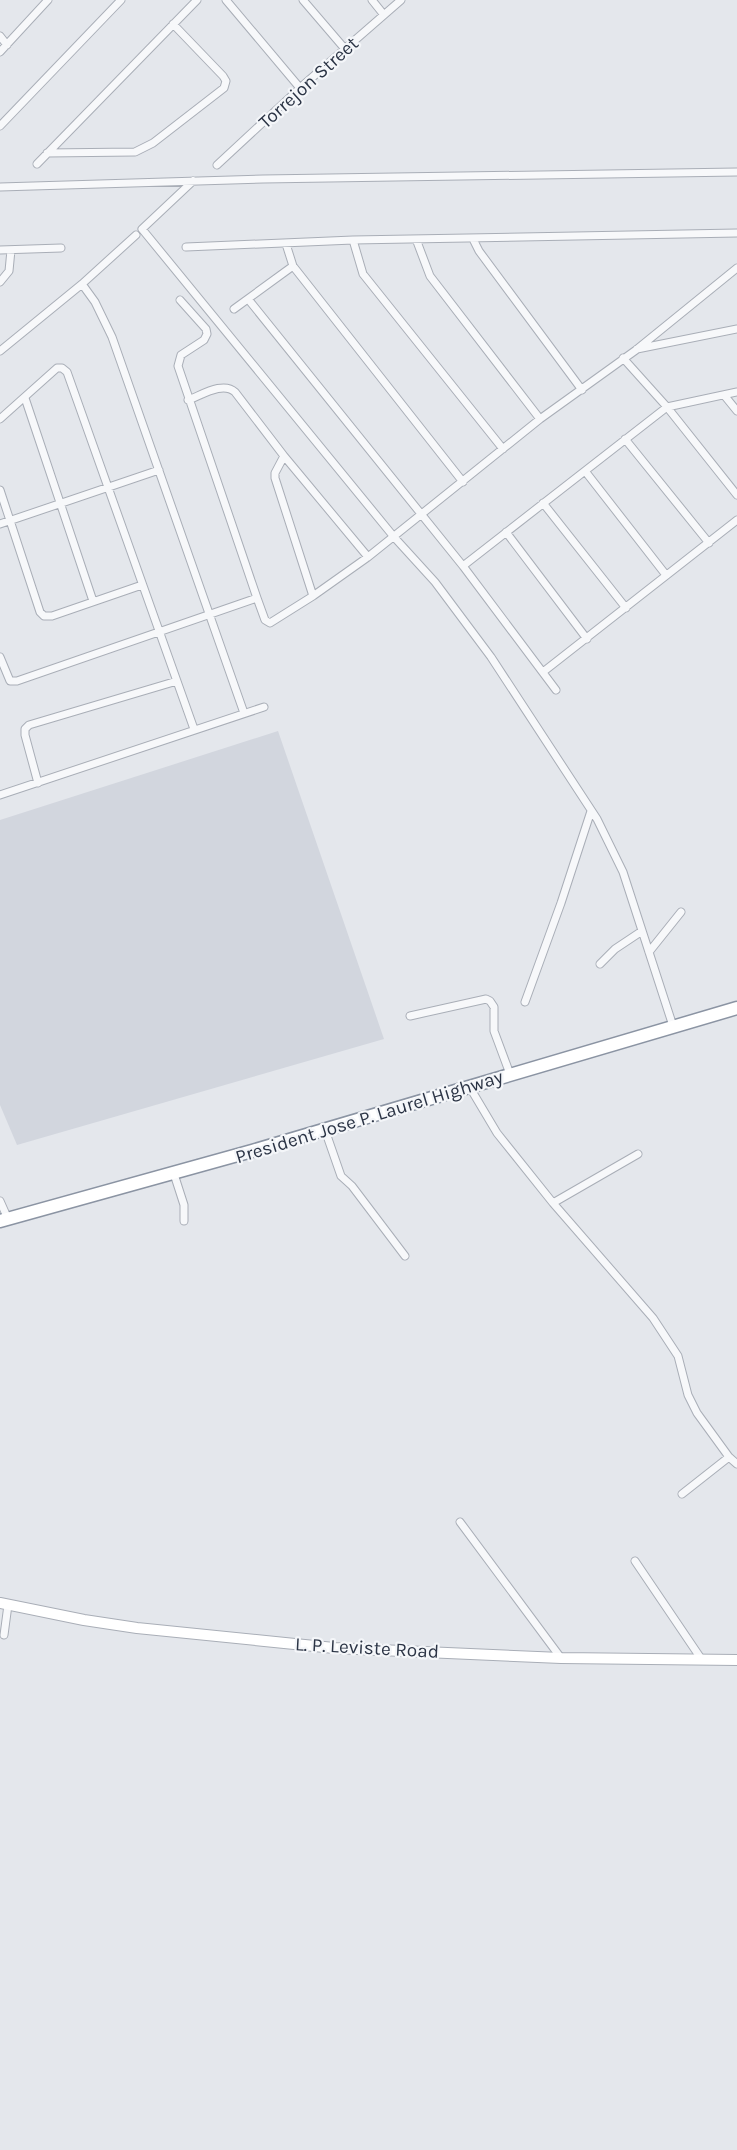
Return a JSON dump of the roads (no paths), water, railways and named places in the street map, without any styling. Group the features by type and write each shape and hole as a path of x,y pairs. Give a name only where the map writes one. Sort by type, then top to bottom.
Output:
{"highway":[{"name":"President Jose P. Laurel Highway","path":"4,1220 174,1174 737,1008"}],"main road":[{"name":"L. P. Leviste Road","path":"4,1604 84,1620 137,1628 326,1647 561,1658 737,1660"}],"street":[{"path":"0,52 48,0"},
{"path":"1,122 121,0"},
{"path":"37,164 198,0"},
{"path":"226,0 300,88"},
{"path":"303,0 345,49"},
{"path":"372,0 384,14"},
{"name":"Torrejon Street","path":"217,165 300,88 401,0"},
{"path":"47,153 135,152 153,143 224,88 226,81 223,76 173,24"},
{"path":"0,36 7,45"},
{"path":"0,187 192,181 737,172"},
{"path":"0,351 82,284 192,181"},
{"path":"139,232 394,537 446,596 486,649 591,810 623,872 673,1026"},
{"path":"186,248 353,240 737,233"},
{"path":"416,239 430,276 540,419"},
{"path":"473,239 582,390"},
{"path":"353,240 363,274 503,449"},
{"path":"286,244 293,266 462,482"},
{"path":"0,250 61,248"},
{"path":"0,282 9,271 11,250"},
{"path":"234,309 293,266"},
{"path":"180,300 206,329 207,334 204,340 180,355 178,360 188,400 265,620 270,623 313,596 368,557 540,419 636,350 737,268"},
{"path":"82,284 96,302 108,328 244,713"},
{"path":"248,298 423,514 556,690"},
{"path":"636,350 737,329"},
{"path":"623,358 668,407 737,495"},
{"path":"0,419 57,368 62,368 67,372 194,729"},
{"path":"188,400 223,387 230,387 284,456 368,557"},
{"path":"463,566 668,407 737,392"},
{"path":"724,395 737,411"},
{"path":"25,398 93,601"},
{"path":"625,439 709,542"},
{"path":"284,456 275,473 275,478 313,596"},
{"path":"0,524 159,470"},
{"path":"585,471 666,575"},
{"path":"0,490 40,612 44,616 52,616 142,585"},
{"path":"543,503 626,608"},
{"path":"543,672 737,520"},
{"path":"506,532 587,639"},
{"path":"0,657 6,676 10,681 17,681 159,634 257,598"},
{"path":"38,783 25,735 25,729 29,725 177,681"},
{"path":"0,795 264,707"},
{"path":"525,1002 561,903 591,810"},
{"path":"649,952 681,912"},
{"path":"600,964 615,949 642,931"},
{"path":"410,1016 486,1000 490,1001 494,1007 494,1031 510,1074"},
{"path":"469,1086 497,1133 553,1203 654,1318 678,1356 688,1395 697,1413 729,1457 737,1464"},
{"path":"325,1130 343,1179 352,1186 405,1256"},
{"path":"553,1203 638,1154"},
{"path":"174,1174 184,1205 184,1221"},
{"path":"0,1201 4,1220"},
{"path":"682,1494 729,1457"},
{"path":"460,1522 561,1658"},
{"path":"635,1561 702,1660"},
{"path":"4,1604 4,1635"}]}
